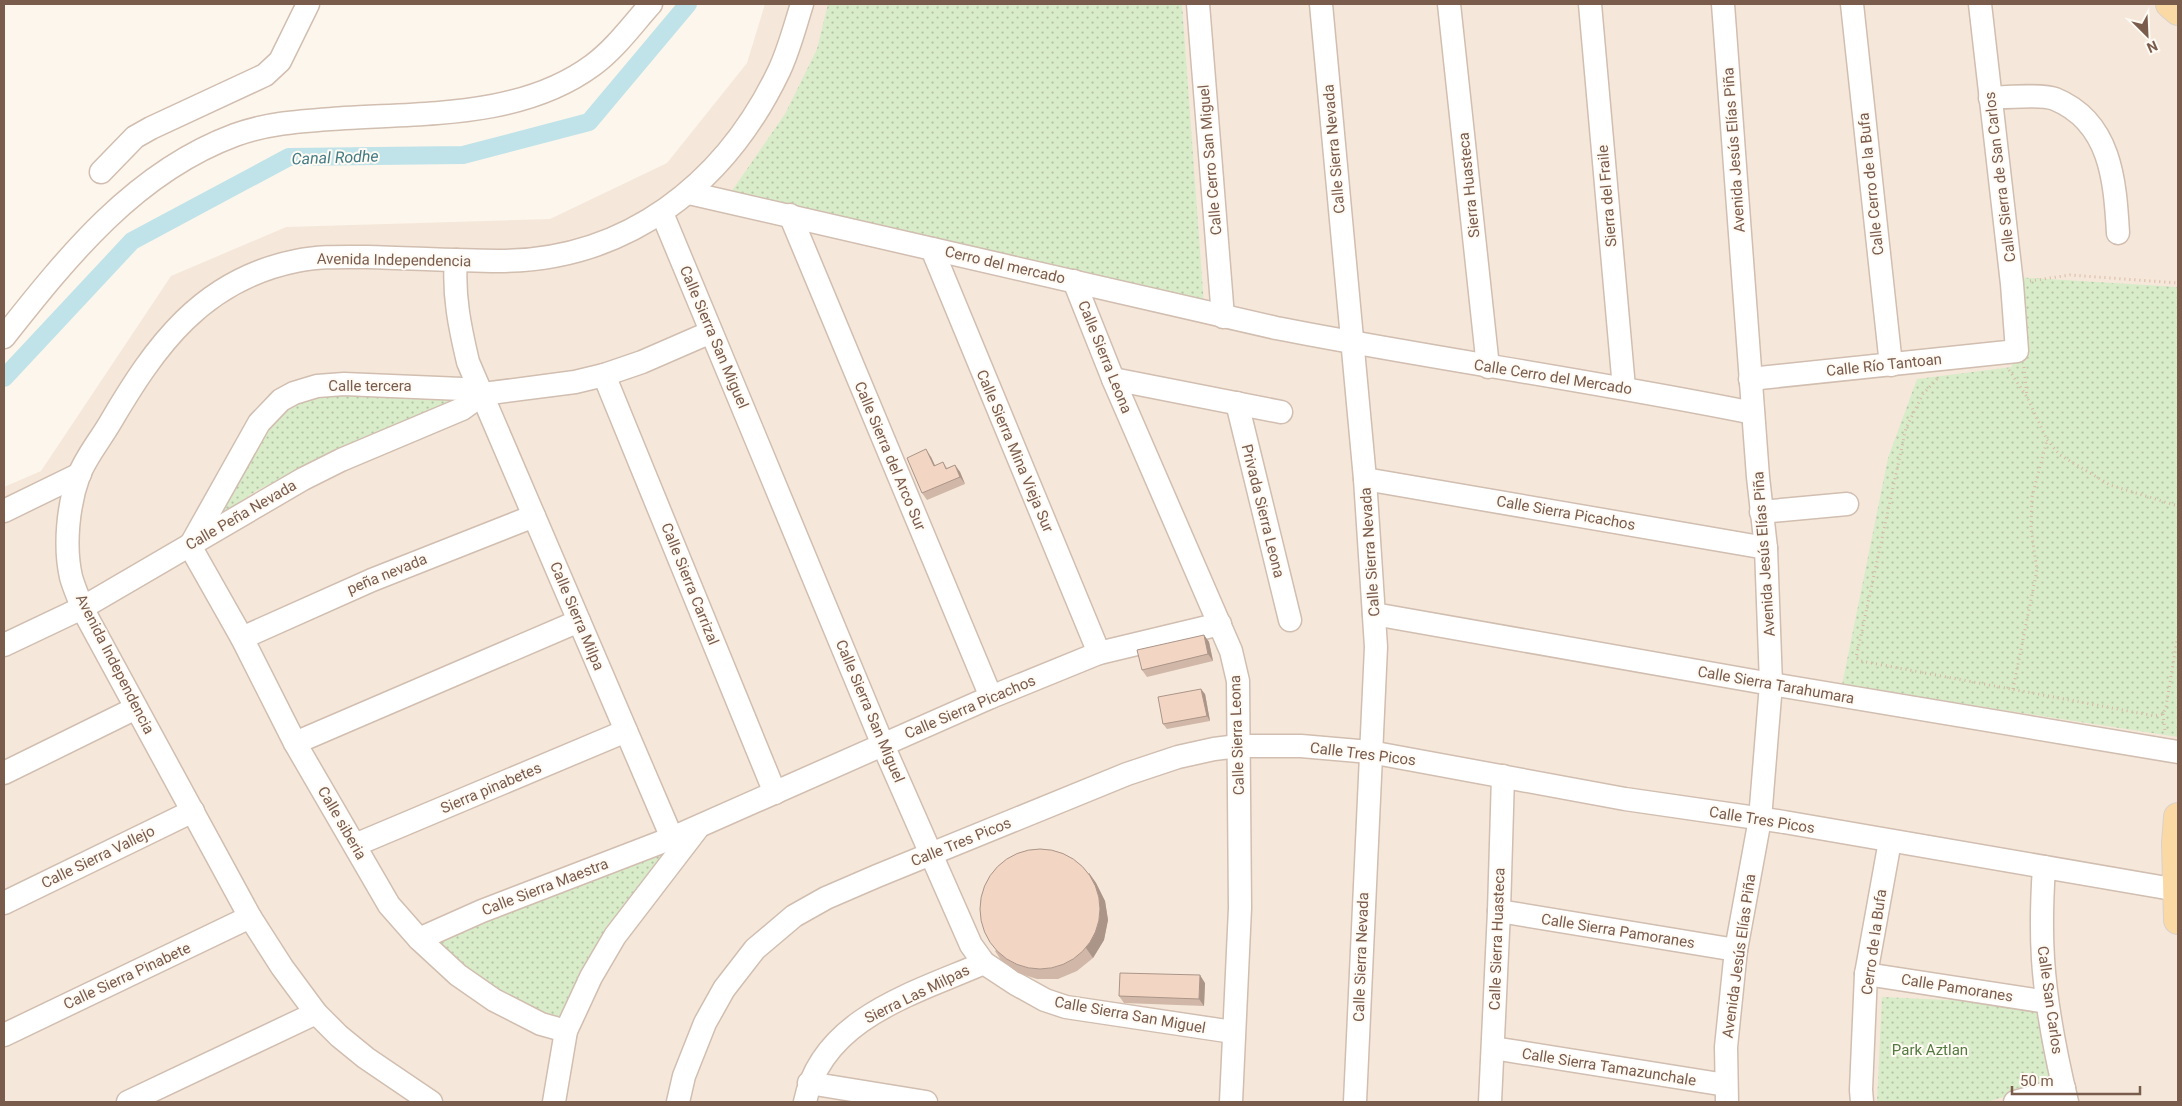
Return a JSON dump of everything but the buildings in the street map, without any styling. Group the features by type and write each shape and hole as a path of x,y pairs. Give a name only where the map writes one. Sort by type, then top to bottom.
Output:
{"main road":[{"path":"2170,4 2178,11"},
{"path":"2178,817 2176,843 2178,920"}],"street":[{"path":"101,172 135,137 143,132 265,75 280,61 308,4"},
{"path":"4,337 52,276 92,232 126,201 172,166 210,146 235,135 274,123 448,111 494,105 537,94 567,81 593,65 619,40 651,4"},
{"name":"Avenida Independencia","path":"417,1099 339,1036 316,1013 282,967 250,917 82,608 72,579 68,559 70,519 80,474 149,359 183,320 210,298 230,286 271,268 310,259 330,257 500,261 567,254 616,238 662,213 689,193 719,162 765,100 781,67 802,4"},
{"name":"Calle Cerro San Miguel","path":"1198,4 1223,317"},
{"name":"Calle Sierra Nevada","path":"1321,4 1365,479 1376,647 1354,1102"},
{"name":"Sierra Huasteca","path":"1449,4 1488,366"},
{"name":"Sierra del Fraile","path":"1590,4 1624,388"},
{"name":"Avenida Jesús Elías Piña","path":"1723,4 1750,379 1761,512 1766,548 1771,684 1760,819 1736,950 1726,1047 1726,1094"},
{"name":"Calle Cerro de la Bufa","path":"1852,4 1891,365"},
{"name":"Calle Sierra de San Carlos","path":"1980,4 2012,284 2012,359"},
{"path":"1990,98 2054,98 2084,117 2102,142 2115,185 2118,233"},
{"name":"Cerro del mercado","path":"689,193 1223,317 1352,343"},
{"name":"Calle Sierra San Miguel","path":"662,213 883,745 959,922 971,945 984,963 1045,1000 1066,1006 1233,1032"},
{"name":"Calle Sierra del Arco Sur","path":"790,216 991,697"},
{"name":"Calle Sierra Mina Vieja Sur","path":"932,249 1100,653"},
{"name":"Calle Sierra Milpa","path":"456,260 454,282 459,325 468,362 672,838"},
{"name":"Calle Sierra Leona","path":"1074,281 1113,379 1220,624 1231,651 1238,681 1240,908 1231,1102"},
{"path":"483,394 575,382 604,375 642,362 711,332"},
{"name":"Calle Cerro del Mercado","path":"1352,343 1624,388 1754,413"},
{"name":"Calle Río Tantoan","path":"1750,379 1891,365 2012,359"},
{"name":"Calle Sierra Carrizal","path":"604,375 775,793"},
{"path":"1113,379 1281,412"},
{"name":"Calle tercera","path":"190,546 259,423 281,400 317,386 344,384 462,389 483,394"},
{"name":"Calle Peña Nevada","path":"4,645 82,608 302,479 341,460 462,409 483,394"},
{"name":"Privada Sierra Leona","path":"1238,403 1290,620"},
{"path":"4,511 80,474"},
{"name":"Calle Sierra Picachos","path":"1365,479 1766,548"},
{"path":"1761,512 1847,504"},
{"name":"peña nevada","path":"242,638 372,580 534,516"},
{"name":"Calle siberia","path":"190,546 242,638 295,743 389,905 419,939 458,975 494,1000 541,1024 566,1031"},
{"name":"Calle Sierra Tarahumara","path":"1374,614 1771,684 2178,752"},
{"path":"295,743 579,621"},
{"name":"Calle Sierra Picachos","path":"672,838 991,697 1100,653 1220,624"},
{"path":"4,773 136,708"},
{"name":"Sierra pinabetes","path":"355,845 626,731"},
{"name":"Calle Tres Picos","path":"678,1102 684,1076 705,1023 724,989 755,949 794,916 826,898 1127,774 1178,757 1214,749 1238,746 1301,746 1370,752 1625,799 1760,819 2177,890"},
{"name":"Calle Sierra Huasteca","path":"1490,1102 1503,776"},
{"name":"Calle Sierra Vallejo","path":"4,903 193,811"},
{"name":"Calle Sierra Picachos","path":"554,1102 566,1031 591,977 615,936 700,826"},
{"name":"Calle Sierra Maestra","path":"419,939 482,911 672,838"},
{"name":"Cerro de la Bufa","path":"1862,1102 1866,974 1890,841"},
{"name":"Calle San Carlos","path":"2044,867 2041,915 2043,959 2048,1002 2066,1095"},
{"name":"Calle Sierra Pamoranes","path":"1499,911 1736,950"},
{"name":"Calle Sierra Pinabete","path":"4,1035 250,917"},
{"name":"Sierra Las Milpas","path":"807,1093 829,1050 854,1025 878,1010 984,963"},
{"name":"Calle Pamoranes","path":"1866,974 2048,1002"},
{"path":"128,1102 316,1013"},
{"name":"Calle Sierra Tamazunchale","path":"1493,1048 1726,1094"},
{"path":"807,1093 926,1102"},
{"path":"2015,1102 2066,1095"}],"path":[{"path":"2012,284 2070,275 2178,283"},
{"path":"2027,397 2023,356 2012,359 2027,397 2047,440 2060,455 2110,485 2178,506"},
{"path":"1944,376 1936,380 1922,394 1906,428 1856,658 2155,716 2163,714 2166,707 2178,634"},
{"path":"2013,689 2037,570 2031,529 2032,497 2047,440"}],"shaded area":[{"path":"765,4 2178,4 2178,1102 4,1102 4,487 41,471 171,276 286,227 550,219 667,163 747,63"}],"green space":[{"path":"828,4 1182,4 1204,305 729,195 785,114 817,49"},
{"path":"2015,277 2178,287 2178,737 1842,685 1888,458 1917,379 2012,367"},
{"path":"321,393 459,398 296,471 256,491 213,519 245,454 287,404"},
{"path":"660,848 663,854 636,890 576,983 559,1023 526,1009 465,968 438,943"},
{"name":"Park Aztlan","path":"1882,997 2035,1004 2051,1084 1986,1102 1877,1102"}],"waterway":[{"name":"Canal Rodhe","path":"4,378 132,241 289,157 463,155 589,122 688,4"}]}
